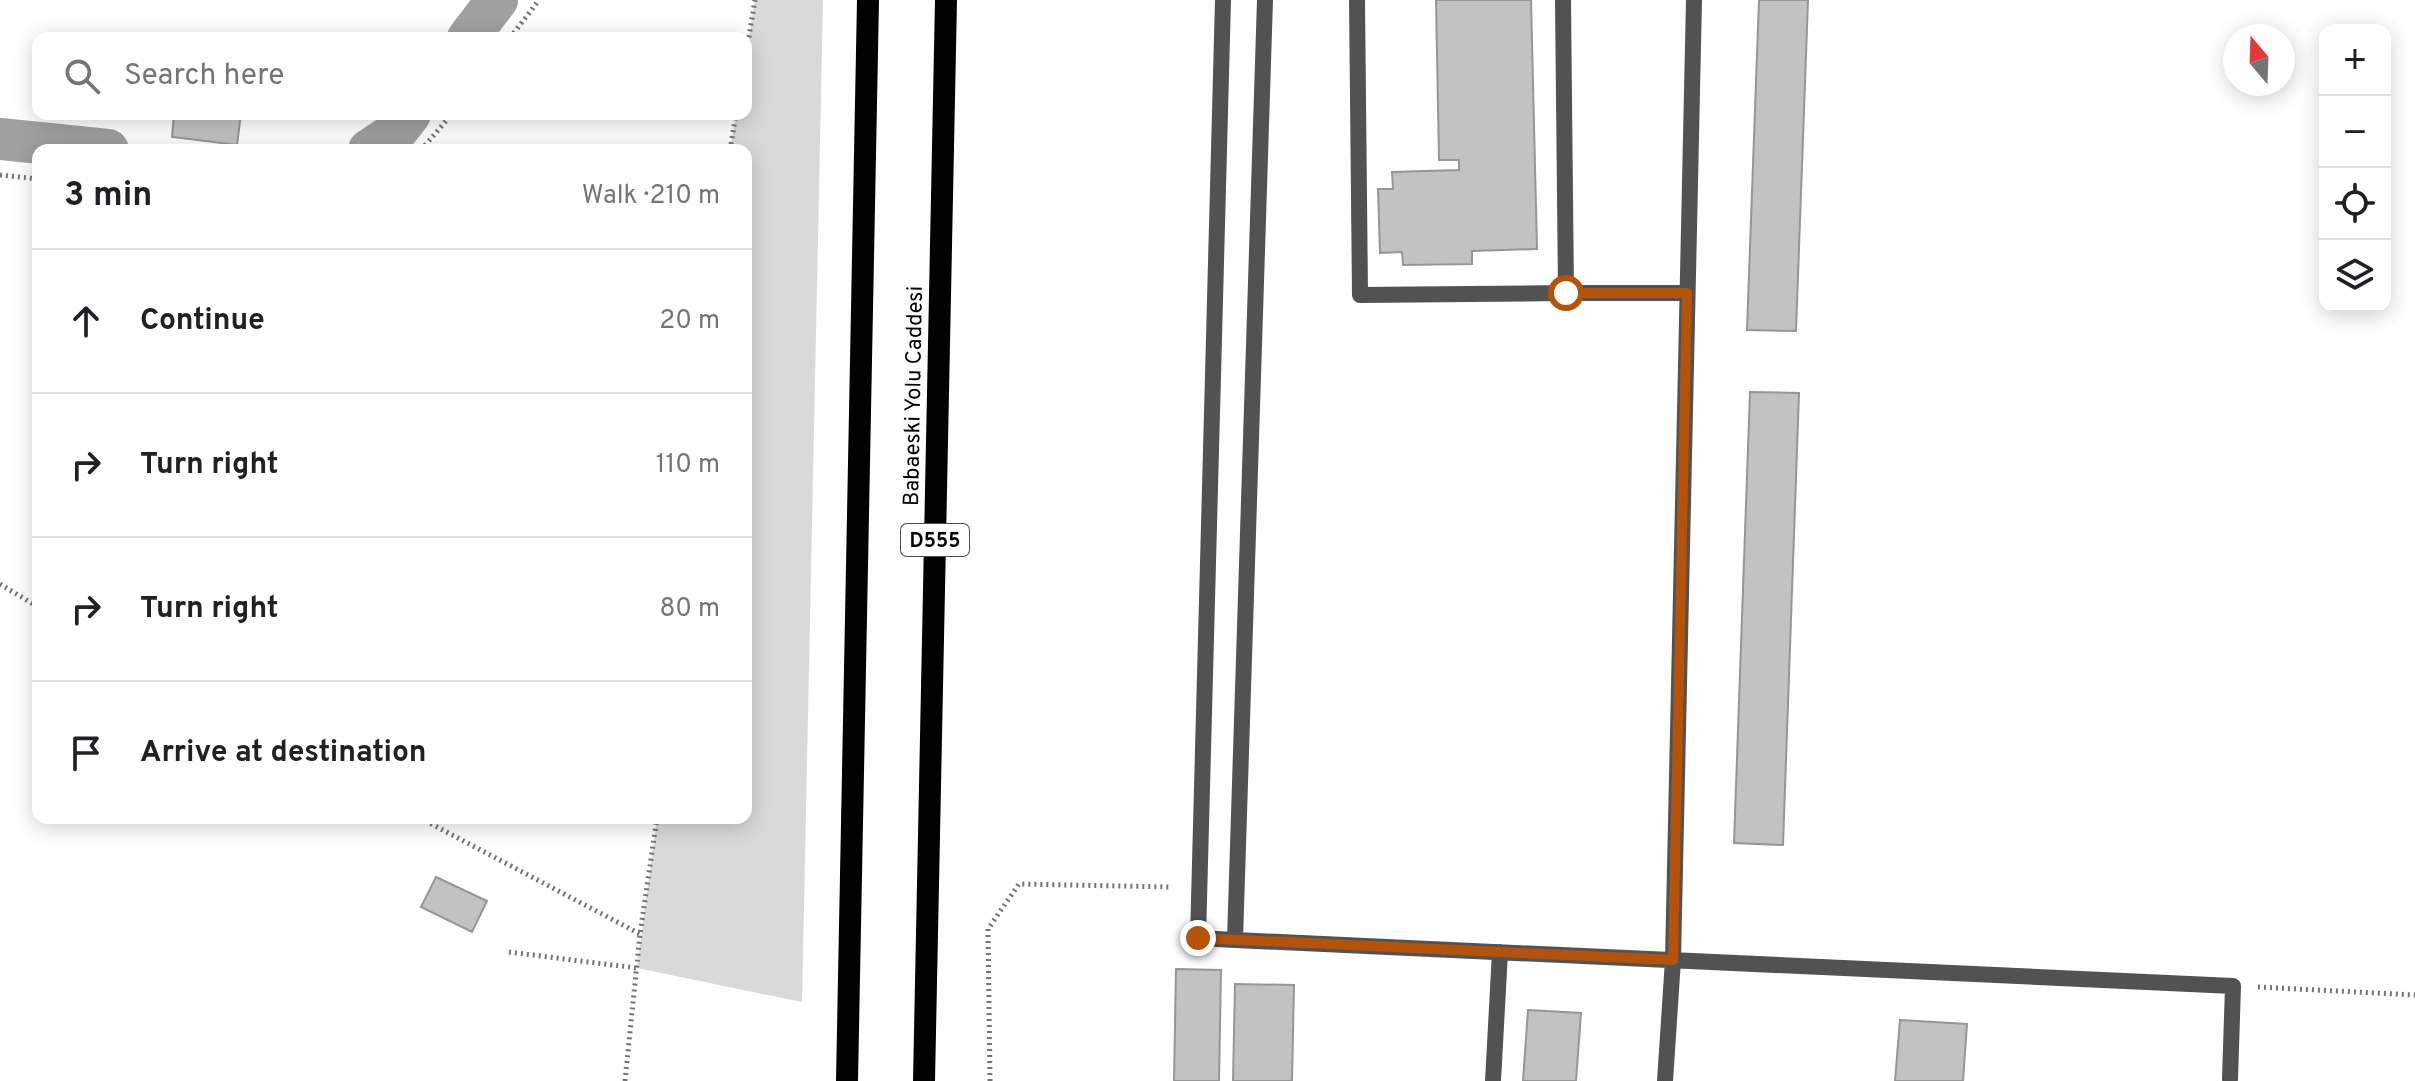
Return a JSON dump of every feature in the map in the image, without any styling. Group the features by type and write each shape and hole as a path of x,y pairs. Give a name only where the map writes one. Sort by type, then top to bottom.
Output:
{"highway":[{"path":"847,1081 868,0"},
{"name":"Babaeski Yolu Caddesi","path":"924,1081 946,0"}],"lane":[{"path":"1223,0 1198,938 2233,986 2230,1079"},
{"path":"1235,940 1265,0"},
{"path":"1357,0 1360,295 1687,293"},
{"path":"1563,0 1566,293"},
{"path":"1665,1081 1673,960 1694,0"},
{"path":"1493,1081 1500,952"}],"path":[{"path":"515,32 539,0"},
{"path":"750,32 755,0"},
{"path":"426,144 447,120"},
{"path":"731,144 735,120"},
{"path":"0,175 32,178"},
{"path":"0,584 32,603"},
{"path":"431,824 640,934"},
{"path":"625,1081 640,934 656,824"},
{"path":"990,1081 988,929 1019,884 1200,887"},
{"path":"509,952 637,968"},
{"path":"2233,986 2415,995"}],"shaded area":[{"path":"755,0 823,0 802,1002 637,968 656,824 752,824 752,144 731,144 735,120 752,120 750,32"}],"building":[{"path":"1436,0 1531,0 1537,249 1472,251 1472,264 1403,265 1402,252 1380,253 1378,189 1393,189 1392,172 1459,170 1459,160 1439,160"},
{"path":"1759,0 1808,0 1796,331 1747,330"},
{"path":"173,120 240,120 237,144 172,137"},
{"path":"1750,392 1799,393 1783,845 1734,843"},
{"path":"436,877 487,901 472,932 421,907"},
{"path":"1176,969 1221,970 1219,1081 1174,1081"},
{"path":"1235,984 1294,985 1292,1081 1233,1081"},
{"path":"1528,1010 1581,1013 1576,1081 1523,1081"},
{"path":"1900,1020 1967,1024 1963,1081 1895,1081"}],"waterway":[{"path":"473,32 497,0"},
{"path":"378,144 396,132 405,120"},
{"path":"0,139 49,144"}],"route":[{"path":"1198,938 1673,960 1687,293 1566,293"}]}
